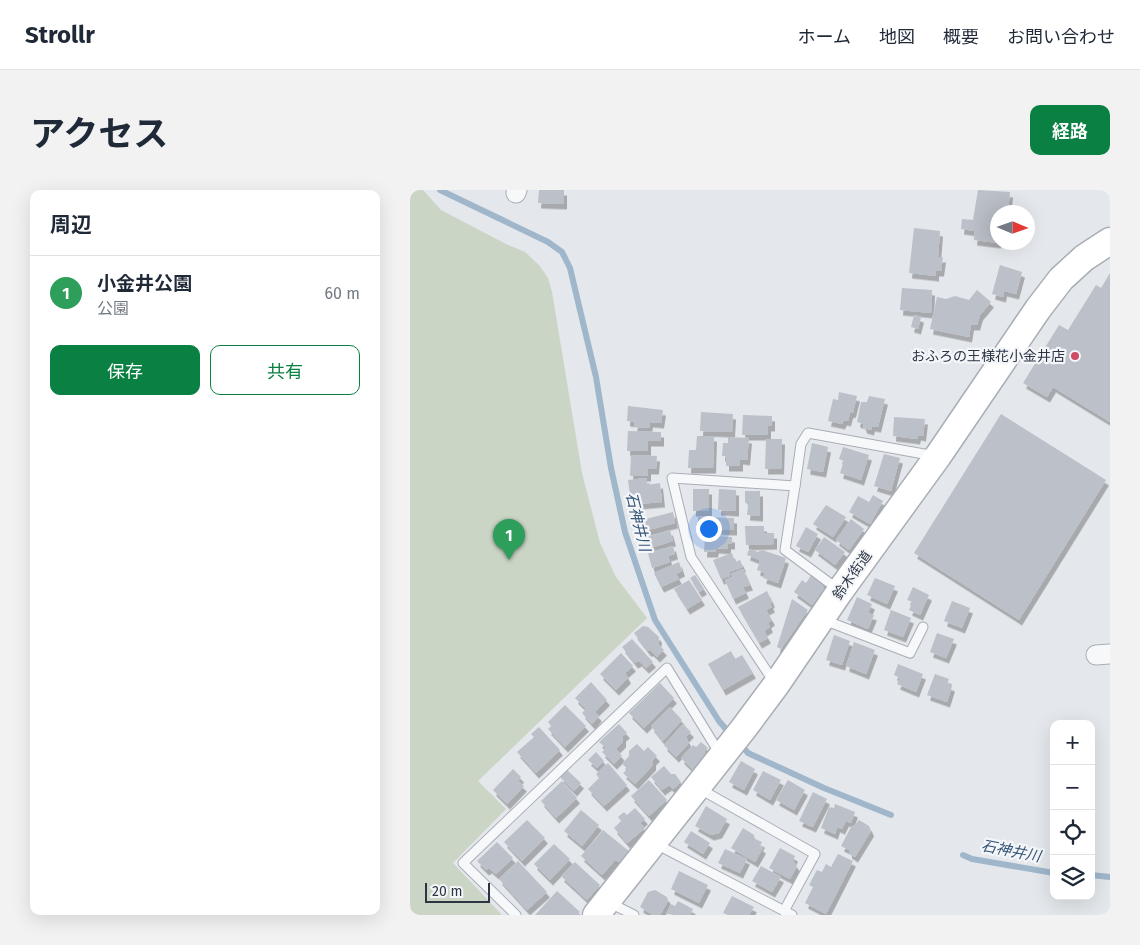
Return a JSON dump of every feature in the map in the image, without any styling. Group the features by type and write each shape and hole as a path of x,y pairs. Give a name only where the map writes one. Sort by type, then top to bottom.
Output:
{"street":[{"name":"鈴木街道","path":"602,908 744,728 938,456 1038,309 1061,279 1084,258 1110,241"}],"lane":[{"path":"840,591 785,550 801,444 808,433 938,456"},
{"path":"776,684 691,557 672,478 794,486"},
{"path":"821,619 910,653 923,627"},
{"path":"516,915 463,862 667,668 724,754"},
{"path":"654,842 788,913 815,854 697,788"},
{"path":"602,908 634,915"}],"green space":[{"path":"410,190 423,190 441,210 525,252 540,266 548,278 552,292 582,473 600,543 616,577 647,618 478,781 506,809 453,863 502,915 410,915"}],"building":[{"path":"539,190 564,190 564,204 538,203"},
{"path":"978,190 1010,192 1009,205 990,205 990,242 974,240 975,231 961,229 962,219 973,220"},
{"path":"914,228 940,231 938,257 943,257 941,271 936,271 936,276 909,273"},
{"path":"1000,265 1022,272 1016,294 1004,291 1003,297 992,294"},
{"name":"おふろの王様花小金井店","path":"1110,273 1110,422 1053,387 1047,397 1023,383 1059,325 1068,330 1096,285 1101,288"},
{"path":"902,288 932,290 931,313 900,310"},
{"path":"977,290 991,302 980,315 977,325 971,325 969,337 930,329 937,297 946,299 955,296 969,300"},
{"path":"914,315 921,317 918,329 911,327"},
{"path":"839,392 857,396 853,412 850,413 848,421 844,420 842,424 828,421 833,399 838,400"},
{"path":"869,396 885,399 878,427 872,426 871,430 864,428 863,424 857,422 861,402 867,402"},
{"path":"628,406 663,410 661,423 650,422 649,428 634,427 635,422 627,421"},
{"path":"701,412 733,414 732,432 700,431"},
{"path":"1001,414 1106,480 1019,620 914,553"},
{"path":"743,415 772,416 772,426 768,426 768,435 742,435"},
{"path":"894,417 925,419 923,436 918,435 917,439 893,436"},
{"path":"628,431 661,432 661,441 648,441 648,451 627,451"},
{"path":"697,436 714,436 713,468 688,468 689,450 696,450"},
{"path":"728,437 749,438 747,460 740,459 740,466 726,466 726,456 722,456 723,443 728,443"},
{"path":"766,439 782,439 781,469 765,469"},
{"path":"812,443 828,447 823,472 807,469"},
{"path":"843,447 869,455 861,480 840,473 844,461 839,459"},
{"path":"884,454 900,458 891,491 874,486"},
{"path":"631,455 657,456 656,469 648,469 648,476 630,476"},
{"path":"647,478 647,485 660,483 662,502 638,504 637,494 630,495 628,480"},
{"path":"693,489 709,489 709,511 693,511"},
{"path":"719,489 736,490 736,511 718,510"},
{"path":"745,491 760,491 760,516 747,515 748,505 745,502"},
{"path":"873,495 883,501 870,524 849,512 858,496 869,502"},
{"path":"826,505 846,517 833,537 813,524"},
{"path":"673,512 675,523 645,531 642,520"},
{"path":"698,517 734,518 734,530 698,529"},
{"path":"851,519 864,529 849,550 836,540"},
{"path":"640,521 643,533 638,535 634,522"},
{"path":"745,526 764,526 764,533 774,533 774,544 746,545"},
{"path":"806,527 818,534 808,552 796,546"},
{"path":"670,530 673,541 647,549 644,538"},
{"path":"705,535 732,537 732,544 728,544 728,549 716,548 715,552 704,552"},
{"path":"824,537 845,552 835,565 815,550"},
{"path":"673,546 675,554 668,556 670,562 652,568 648,553"},
{"path":"749,549 758,552 762,550 786,558 778,583 763,578 765,573 757,570 760,560 747,555"},
{"path":"732,553 735,562 740,560 743,567 729,572 730,576 721,579 713,560"},
{"path":"679,562 682,571 676,574 679,579 661,587 654,573"},
{"path":"743,569 750,585 743,587 746,593 733,599 725,580 733,577 731,574"},
{"path":"812,574 825,582 822,587 824,588 812,605 794,592 802,580 806,583"},
{"path":"695,575 704,589 699,592 690,578"},
{"path":"875,578 895,586 887,604 867,595"},
{"path":"689,580 702,600 687,609 674,589"},
{"path":"913,587 929,595 920,615 909,610 913,602 907,600"},
{"path":"767,591 772,607 766,610 772,620 768,623 770,627 764,631 768,638 759,643 738,607"},
{"path":"857,597 872,604 868,613 874,615 868,629 847,620"},
{"path":"792,599 808,610 781,649 777,647"},
{"path":"952,601 970,608 962,628 944,621"},
{"path":"891,610 911,618 903,637 884,630"},
{"path":"643,626 648,627 659,637 658,644 664,650 657,657 651,651 648,651 634,633"},
{"path":"937,633 954,639 946,658 930,652"},
{"path":"834,635 850,641 842,665 826,660"},
{"path":"632,639 653,662 646,668 639,661 635,663 622,647"},
{"path":"854,642 875,650 866,674 846,666"},
{"path":"731,651 735,659 742,655 753,673 723,690 708,664"},
{"path":"621,653 633,666 625,673 628,678 616,690 600,674"},
{"path":"898,664 923,674 916,692 897,684 900,678 894,675"},
{"path":"935,674 949,679 947,684 952,686 947,702 927,695"},
{"path":"591,682 607,700 595,712 599,716 592,724 582,713 586,709 575,698"},
{"path":"660,683 674,698 644,728 629,713"},
{"path":"565,705 586,726 565,747 548,729 551,726 548,722"},
{"path":"670,707 682,720 663,741 651,726"},
{"path":"619,724 627,733 623,736 623,742 616,749 622,756 614,764 602,752 606,748 599,742"},
{"path":"683,724 691,732 686,737 689,743 676,757 664,745"},
{"path":"539,727 560,750 536,773 517,752 534,737 531,734"},
{"path":"701,742 708,748 704,752 709,757 695,772 681,758 693,745 696,747"},
{"path":"637,744 644,751 648,747 657,756 653,760 653,765 635,784 623,773 628,769 622,764 629,756 629,751"},
{"path":"596,752 604,761 597,768 588,760"},
{"path":"741,761 755,769 744,790 729,782"},
{"path":"608,763 627,785 604,806 588,789 599,778 596,774"},
{"path":"664,766 671,774 675,774 681,782 673,789 669,785 662,790 651,777"},
{"path":"513,769 521,777 518,781 524,786 507,804 493,790"},
{"path":"567,770 581,783 574,791 560,777"},
{"path":"763,771 781,780 770,800 753,790"},
{"path":"649,780 667,800 649,816 631,796"},
{"path":"788,780 805,790 794,810 776,800"},
{"path":"562,781 577,798 556,818 541,801"},
{"path":"813,792 827,799 813,827 799,821"},
{"path":"835,804 855,812 851,823 846,821 842,829 837,827 835,834 821,828 829,807 834,808"},
{"path":"706,806 727,819 719,833 711,835 695,826"},
{"path":"635,808 645,819 640,823 645,828 627,843 614,828 621,821 618,817 624,812 627,815"},
{"path":"581,810 599,825 582,846 564,831"},
{"path":"527,820 545,838 522,861 504,842"},
{"path":"859,820 869,826 871,831 855,857 849,853 849,850 841,846 851,827"},
{"path":"743,828 754,835 755,839 762,842 760,846 763,848 755,862 731,848"},
{"path":"603,830 630,852 621,863 615,860 602,875 581,856"},
{"path":"691,831 710,843 703,854 684,842"},
{"path":"497,842 513,858 496,874 489,868 486,870 477,861"},
{"path":"554,844 570,859 550,880 534,864"},
{"path":"780,848 795,856 793,861 797,866 790,879 769,868"},
{"path":"725,849 747,859 740,873 718,863"},
{"path":"838,854 853,861 826,914 805,903 813,887 809,885 817,870 822,872 826,864 831,867"},
{"path":"518,861 547,892 527,910 499,879"},
{"path":"575,862 600,885 587,900 561,876"},
{"path":"761,866 781,877 772,892 752,881"},
{"path":"679,871 708,885 699,903 671,889"},
{"path":"655,890 667,897 668,901 660,915 653,915 640,907 648,892"},
{"path":"557,891 580,912 577,915 535,915"},
{"path":"732,896 754,907 749,915 728,915 723,913"},
{"path":"678,901 693,909 690,915 666,914 671,904 675,906"}],"waterway":[{"name":"石神井川","path":"440,190 548,242 562,252 570,268 596,377 611,468 625,532 655,620 719,721 731,735"},
{"name":"石神井川","path":"740,744 748,753 824,788 891,815"},
{"name":"石神井川","path":"963,855 972,859 1050,872"},
{"name":"石神井川","path":"1095,875 1110,877"}],"place":[{"name":"おふろの王様花小金井店","path":"1075,356"},
{"name":"小金井公園","path":"509,560"}]}
